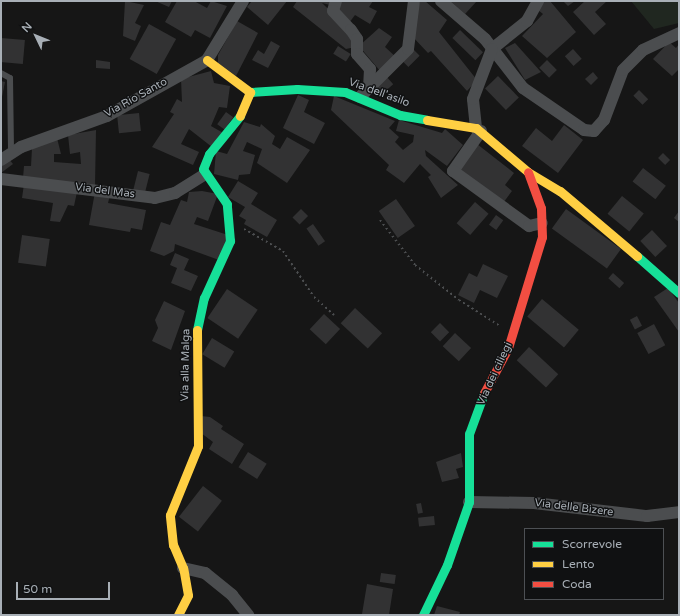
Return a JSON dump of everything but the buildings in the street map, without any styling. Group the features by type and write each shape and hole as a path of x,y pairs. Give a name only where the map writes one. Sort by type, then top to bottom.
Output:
{"street":[{"name":"Via Rio Santo","path":"6,156 107,116 207,60 243,1"},
{"path":"336,1 333,11 351,30 357,39 357,54 370,69 369,86"},
{"path":"360,97 369,86 408,49 414,1"},
{"path":"441,1 492,50 523,88 584,130 594,131 604,120 623,70 643,50 679,34"},
{"path":"538,1 526,21 492,50 473,99 478,129 453,171 529,226 542,223"},
{"path":"204,175 209,154 240,116 250,92 207,60"},
{"name":"Via dell'asilo","path":"250,92 324,90 360,97 400,115 438,124 478,129"},
{"name":"Via dei ciliegi","path":"423,615 448,565 469,502 469,434 486,387 514,333 542,237 541,208 528,172 478,129"},
{"path":"528,172 560,191 610,232 679,293"},
{"name":"Via del Mas","path":"1,179 156,198 175,193 204,175"},
{"name":"Via alla Malga","path":"178,615 188,595 182,568 173,545 170,515 198,446 197,330 204,298 230,241 230,222 227,204 204,175"},
{"name":"Via delle Bìzere","path":"469,502 534,503 647,516 679,512"},
{"path":"182,568 205,573 232,595 248,615"}],"lane":[{"path":"1,73 10,78 6,156"}],"path":[{"path":"380,220 414,265 459,300 514,333"},
{"path":"230,222 283,251 314,297 334,315"}],"shaded area":[{"path":"631,1 679,1 679,23 654,29"}],"traffic: fast":[{"path":"250,92 297,89 345,92 400,115 427,120"},
{"path":"197,330 204,298 230,241 227,204 203,169 209,154 240,116"},
{"path":"637,256 679,293"},
{"path":"423,615 447,565 469,502 469,434 484,393"}],"traffic: slow":[{"path":"207,60 250,92 240,116"},
{"path":"427,120 476,128 528,172 560,191 637,256"},
{"path":"178,615 188,595 183,568 173,545 170,515 198,446 197,330"}],"traffic: jam":[{"path":"484,393 508,348 542,237 541,208 528,172"}]}
